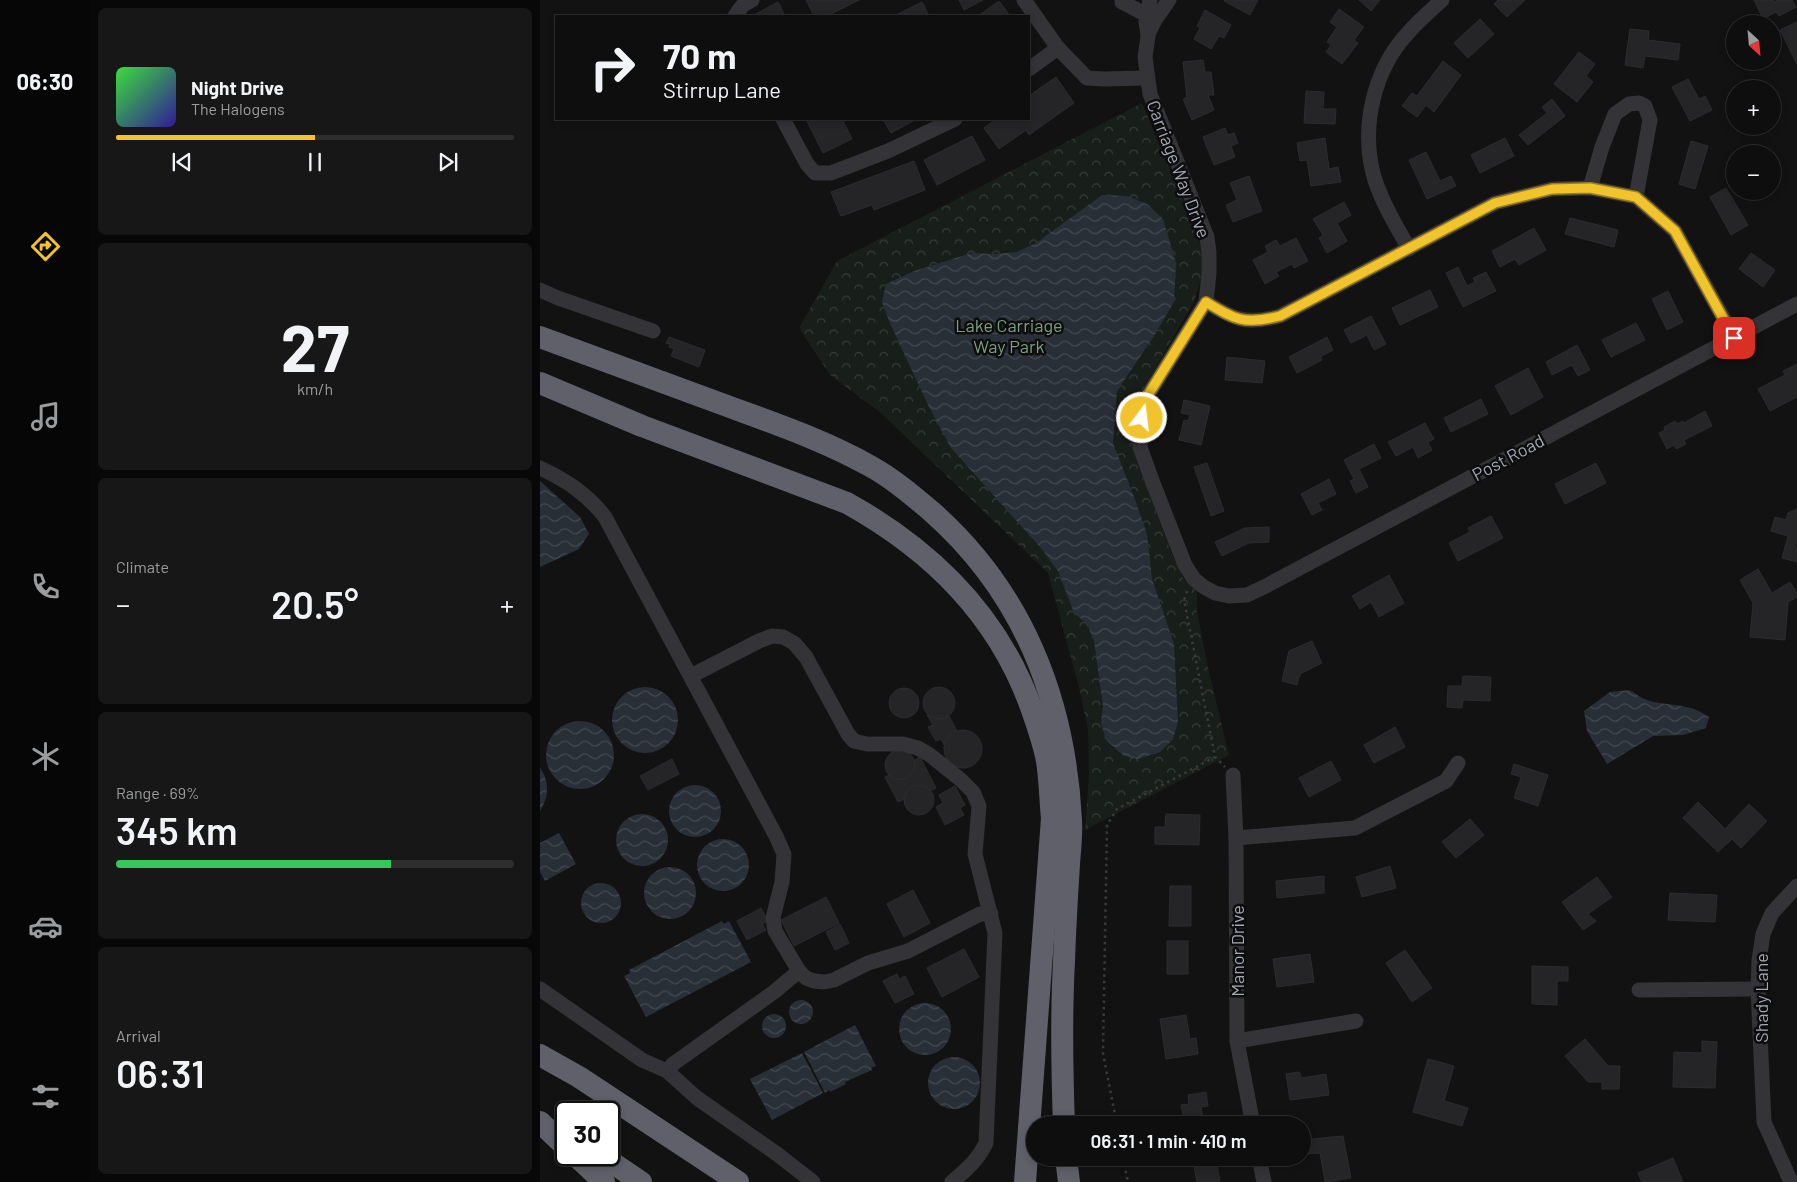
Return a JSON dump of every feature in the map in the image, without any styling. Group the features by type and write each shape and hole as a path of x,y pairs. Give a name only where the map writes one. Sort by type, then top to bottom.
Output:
{"highway":[{"path":"540,337 807,435 872,466 916,498 946,524 962,540 993,578 1021,625 1037,659 1058,718 1067,776 1072,822 1061,1048 1064,1116"},
{"path":"540,383 642,426 847,504 871,516 938,566 963,592 996,635 1017,673 1037,725 1047,761 1052,818 1025,1182"},
{"path":"540,1055 579,1077 738,1182"},
{"path":"540,1113 555,1123"},
{"path":"540,1122 555,1136"},
{"path":"587,1166 604,1182"},
{"path":"617,1166 641,1182"},
{"path":"1067,1166 1069,1182"}],"street":[{"path":"735,15 743,5 752,0"},
{"path":"1024,0 1058,48 1087,78 1147,78"},
{"path":"1122,0 1122,2 1148,7"},
{"name":"Carriage Way Drive","path":"1148,36 1155,20 1169,0"},
{"path":"1409,249 1373,174 1370,154 1370,125 1373,100 1381,76 1405,35 1442,0"},
{"name":"Carriage Way Drive","path":"1148,7 1146,57 1150,94 1206,237 1209,266 1206,302 1143,403 1140,447 1185,565 1194,579 1215,593"},
{"path":"1030,68 1058,48"},
{"path":"1590,188 1602,147 1615,114 1628,104 1639,103 1645,106 1650,120 1636,197"},
{"path":"784,120 807,164 815,173 831,173 888,151 939,122"},
{"path":"1206,302 1226,315 1241,320 1263,320 1280,316 1495,203 1552,189 1590,188 1636,197 1675,231 1734,338"},
{"path":"540,290 653,332"},
{"name":"Post Road","path":"1215,593 1229,596 1247,595 1264,587 1797,304"},
{"path":"540,468 578,489 593,501 605,517 784,854 782,882 773,918 774,931 799,971 806,978 824,982 834,980 868,963 908,951 980,914 991,914"},
{"path":"691,676 759,641 772,636 782,637 794,643 806,657 848,734 854,741 867,744 903,744 918,748 930,755 973,792 979,806 975,854 995,933 986,1143 980,1156 952,1182"},
{"path":"1236,838 1355,828 1446,781 1458,763"},
{"name":"Manor Drive","path":"1233,775 1236,838 1237,1041 1251,1116"},
{"name":"Shady Lane","path":"1791,1182 1764,1122 1758,989 1759,960 1763,934 1772,913 1797,886"},
{"path":"667,1071 673,1064 774,992 799,971"},
{"path":"540,989 642,1060 667,1071 697,1098 777,1154 813,1182"},
{"path":"1639,990 1758,989"},
{"path":"1237,1041 1356,1021"},
{"path":"1261,1166 1264,1182"}],"path":[{"path":"1194,579 1184,600 1215,757 1233,775"},
{"path":"1116,1116 1103,1053 1107,825 1117,809 1215,757"},
{"path":"1125,1166 1128,1182"}],"green space":[{"name":"Lake Carriage Way Park","path":"1142,103 1193,223 1200,243 1203,262 1201,280 1194,302 1144,387 1134,444 1139,467 1172,554 1183,578 1197,591 1197,612 1229,755 1085,830 1089,775 1088,730 1080,691 1048,573 881,413 830,375 799,328 837,261"}],"water":[{"path":"1102,195 1127,196 1147,204 1163,219 1176,263 1174,302 1117,391 1113,443 1147,534 1152,579 1174,644 1178,722 1173,739 1160,752 1138,759 1124,756 1106,740 1101,723 1103,706 1094,641 1087,624 1074,613 1058,571 1040,547 951,448 929,407 882,302 886,284 914,271 972,253 995,254 1017,252 1036,243"},
{"path":"540,481 580,517 589,534 579,549 540,567"},
{"path":"645,687 658,690 668,697 675,707 678,720 675,733 668,743 658,750 645,753 632,750 622,743 615,733 612,720 615,707 622,697 632,690"},
{"path":"1629,690 1647,700 1686,707 1701,712 1709,717 1706,728 1683,735 1653,736 1607,764 1587,731 1584,711 1610,692"},
{"path":"580,721 593,724 604,731 611,742 614,755 611,768 604,779 593,786 580,789 567,786 556,779 549,768 546,755 549,742 556,731 567,724"},
{"path":"540,768 547,784 547,794 540,811"},
{"path":"690,785 700,785 709,789 717,797 721,811 717,825 709,833 700,837 690,837 681,833 673,825 669,816 669,806 673,797 681,789"},
{"path":"642,814 656,818 664,826 668,840 664,854 656,862 642,866 628,862 620,854 616,840 620,826 628,818"},
{"path":"559,833 576,864 545,881 540,872 540,843"},
{"path":"723,839 737,843 745,851 749,865 745,879 737,887 723,891 709,887 701,879 697,865 701,851 709,843"},
{"path":"670,867 680,869 688,875 694,883 696,893 694,903 688,911 680,917 670,919 660,917 652,911 646,903 644,893 646,883 652,875 660,869"},
{"path":"597,883 605,883 612,886 618,892 621,903 618,914 612,920 605,923 597,923 590,920 584,914 581,907 581,899 584,892 590,886"},
{"path":"722,921 724,924 729,921 751,962 646,1017 624,976 630,973 629,970"},
{"path":"796,1000 806,1000 813,1007 813,1017 806,1024 796,1024 789,1017 789,1007"},
{"path":"920,1003 930,1003 944,1010 951,1024 951,1034 944,1048 930,1055 920,1055 910,1051 903,1044 899,1034 899,1024 903,1014 910,1007"},
{"path":"774,1014 783,1017 786,1026 783,1035 774,1038 765,1035 762,1026 765,1017"},
{"path":"855,1025 876,1066 871,1068 872,1070 845,1082 846,1084 825,1093 804,1052"},
{"path":"802,1053 823,1093 772,1120 750,1079"},
{"path":"949,1057 959,1057 973,1064 980,1078 980,1088 973,1102 959,1109 949,1109 939,1105 932,1098 928,1088 928,1078 932,1068 939,1061"}],"building":[{"path":"806,0 859,0 829,15 814,15"},
{"path":"959,0 983,0 964,10"},
{"path":"1225,0 1258,0 1250,15"},
{"path":"1359,0 1380,0 1371,11"},
{"path":"1498,0 1525,0 1507,17 1494,4"},
{"path":"1754,0 1773,0 1774,2 1778,0 1792,0 1796,7 1781,15 1776,12 1770,15 1761,15"},
{"path":"999,1 1009,15 979,15"},
{"path":"778,2 784,15 754,15"},
{"path":"922,2 928,15 896,15"},
{"path":"1339,9 1364,27 1354,40 1358,43 1342,64 1326,52 1331,45 1327,42 1337,27 1330,22"},
{"path":"1205,10 1231,25 1224,38 1219,36 1211,49 1194,39 1200,28 1197,26"},
{"path":"1480,19 1494,34 1468,58 1454,43"},
{"path":"1797,22 1797,64 1781,32 1781,30"},
{"path":"1630,29 1649,31 1648,40 1680,44 1678,60 1645,56 1643,68 1625,65"},
{"path":"1579,52 1595,64 1586,76 1593,82 1577,102 1554,84"},
{"path":"1203,60 1205,72 1211,72 1214,95 1208,95 1214,110 1192,120 1183,99 1187,98 1183,62"},
{"path":"1443,61 1461,75 1434,112 1426,105 1417,117 1402,106 1412,93 1417,96"},
{"path":"1056,77 1074,103 1029,135 1026,130 999,149 984,128 995,120 1030,120 1030,95"},
{"path":"1688,79 1699,99 1705,96 1712,110 1690,121 1672,87"},
{"path":"1306,91 1324,92 1323,109 1336,109 1335,124 1304,123"},
{"path":"1552,99 1565,116 1528,145 1519,135 1547,113 1542,107"},
{"path":"806,120 842,120 852,139 823,153"},
{"path":"884,120 915,120 891,133"},
{"path":"1225,128 1228,135 1234,133 1238,143 1231,146 1235,157 1214,165 1203,137"},
{"path":"972,136 985,160 937,185 924,160"},
{"path":"1325,138 1329,169 1338,167 1341,182 1311,186 1307,160 1300,161 1297,143"},
{"path":"1505,138 1514,156 1480,173 1471,155"},
{"path":"1691,141 1708,146 1695,189 1679,184"},
{"path":"1426,152 1440,181 1451,176 1456,186 1427,199 1409,160"},
{"path":"914,161 925,190 874,210 872,205 841,216 831,192"},
{"path":"1249,176 1262,211 1233,222 1226,205 1237,200 1230,183"},
{"path":"1726,188 1726,200 1733,200 1748,225 1731,235 1710,197"},
{"path":"1344,202 1351,215 1337,223 1347,241 1327,253 1319,238 1323,235 1313,219"},
{"path":"1570,218 1618,230 1614,247 1565,234"},
{"path":"1534,228 1546,250 1519,265 1515,259 1500,267 1492,251"},
{"path":"1296,238 1308,261 1294,268 1292,264 1276,272 1279,276 1265,284 1253,260 1268,252 1265,246 1276,240 1280,246"},
{"path":"1751,253 1775,270 1763,287 1739,269"},
{"path":"1458,267 1467,286 1475,282 1473,278 1486,272 1496,291 1463,307 1446,273"},
{"path":"1430,290 1438,307 1400,325 1392,308"},
{"path":"1668,291 1683,322 1667,330 1652,299"},
{"path":"1371,316 1386,344 1374,350 1367,335 1351,343 1344,330"},
{"path":"1636,323 1645,340 1611,357 1602,340"},
{"path":"669,337 705,350 699,367 671,356 674,349 669,347 670,344 666,343"},
{"path":"1327,337 1333,350 1320,357 1322,360 1297,373 1289,357"},
{"path":"1577,345 1590,370 1578,376 1572,365 1552,375 1546,362"},
{"path":"1227,357 1265,361 1262,383 1225,380"},
{"path":"1797,364 1797,397 1770,411 1758,389 1785,375 1783,371"},
{"path":"1528,368 1543,397 1511,415 1495,386"},
{"path":"1481,399 1488,414 1451,432 1444,418"},
{"path":"1184,400 1210,406 1201,445 1179,440 1184,420 1188,421 1190,415 1181,413"},
{"path":"1705,411 1712,426 1684,440 1686,444 1676,449 1674,445 1667,449 1659,433 1665,430 1664,427 1675,421 1677,424 1683,421 1684,423"},
{"path":"1425,423 1434,439 1428,442 1432,450 1418,458 1413,447 1396,456 1388,442"},
{"path":"1374,444 1381,458 1359,469 1368,487 1356,493 1350,481 1354,479 1344,460"},
{"path":"1207,463 1224,511 1211,516 1194,467"},
{"path":"1596,463 1606,483 1565,504 1555,484"},
{"path":"1329,479 1336,494 1318,503 1322,510 1312,515 1301,494"},
{"path":"1797,509 1797,541 1795,548 1797,548 1797,562 1782,558 1788,536 1771,531 1775,517 1786,520 1788,513"},
{"path":"1491,516 1503,538 1458,561 1449,543 1470,532 1468,528"},
{"path":"1269,527 1269,542 1249,543 1222,556 1215,542 1245,528"},
{"path":"1758,569 1772,593 1790,582 1797,593 1797,597 1788,602 1785,640 1750,637 1753,603 1740,580"},
{"path":"1389,575 1404,603 1379,617 1371,602 1360,609 1352,596"},
{"path":"1312,641 1322,663 1300,674 1297,685 1282,681 1289,651"},
{"path":"1463,676 1491,677 1490,701 1463,700 1462,708 1447,707 1448,686 1462,686"},
{"path":"939,687 951,691 955,703 951,715 939,719 927,715 923,703 927,691"},
{"path":"904,688 910,689 918,697 918,709 910,717 904,718 898,717 890,709 889,703 890,697 898,689"},
{"path":"927,715 936,719 949,716 957,731 948,736 944,745 941,739 936,741 928,727 933,725"},
{"path":"1395,727 1405,747 1374,763 1364,745"},
{"path":"963,730 977,735 982,749 977,763 963,768 949,763 944,749 949,735"},
{"path":"900,750 911,754 915,765 911,776 900,780 889,776 885,765 889,754"},
{"path":"920,757 936,788 930,791 922,786 912,787 908,790 904,799 898,802 885,777 889,775 897,780 907,778 914,771 915,760"},
{"path":"672,759 679,774 648,790 640,776"},
{"path":"1331,761 1341,780 1309,797 1299,778"},
{"path":"1514,764 1548,775 1538,806 1514,798 1521,777 1511,774"},
{"path":"919,785 929,790 934,800 929,810 919,815 909,810 904,800 909,790"},
{"path":"955,786 965,805 960,808 964,815 945,825 936,807 943,803 939,795"},
{"path":"1698,802 1725,829 1749,804 1767,821 1741,848 1732,839 1718,852 1683,818"},
{"path":"1166,814 1200,815 1199,845 1155,844 1155,827 1165,827"},
{"path":"1470,819 1484,835 1456,858 1442,842"},
{"path":"1390,866 1396,888 1362,897 1356,877"},
{"path":"1324,876 1324,893 1277,898 1276,881"},
{"path":"1597,877 1612,897 1588,914 1596,921 1583,930 1562,902"},
{"path":"1170,886 1191,886 1191,926 1169,926"},
{"path":"913,890 930,923 904,937 887,904"},
{"path":"1670,893 1717,895 1715,922 1668,920"},
{"path":"826,897 839,923 794,946 781,920"},
{"path":"761,908 768,921 762,924 766,930 747,940 737,921"},
{"path":"840,924 849,943 835,950 826,932"},
{"path":"1167,941 1188,941 1188,974 1167,974"},
{"path":"964,949 979,977 942,997 927,968"},
{"path":"1405,950 1432,988 1412,1002 1386,963"},
{"path":"1310,954 1314,982 1277,987 1273,959"},
{"path":"1532,966 1568,967 1568,981 1557,981 1557,1005 1532,1004"},
{"path":"897,974 899,979 905,976 914,994 895,1003 883,981"},
{"path":"1186,1015 1190,1039 1196,1038 1198,1054 1166,1059 1160,1019"},
{"path":"1585,1039 1608,1066 1620,1066 1619,1089 1602,1089 1602,1082 1588,1082 1565,1056"},
{"path":"1702,1041 1717,1042 1715,1088 1673,1087 1674,1052 1702,1053"},
{"path":"1428,1059 1454,1066 1444,1101 1468,1108 1462,1126 1413,1112"},
{"path":"1299,1072 1302,1078 1326,1074 1329,1095 1290,1100 1286,1074"},
{"path":"1206,1092 1208,1106 1201,1107 1202,1116 1183,1116 1181,1105 1189,1104 1188,1095"},
{"path":"1343,1136 1351,1178 1325,1182 1320,1153 1311,1154 1311,1139"},
{"path":"1673,1158 1683,1182 1642,1182 1638,1173"},
{"path":"1194,1166 1217,1166 1220,1182 1197,1182"}],"route":[{"path":"1142,418 1143,403 1206,302 1226,315 1241,320 1263,320 1280,316 1495,203 1552,189 1590,188 1636,197 1675,231 1734,338"}]}
